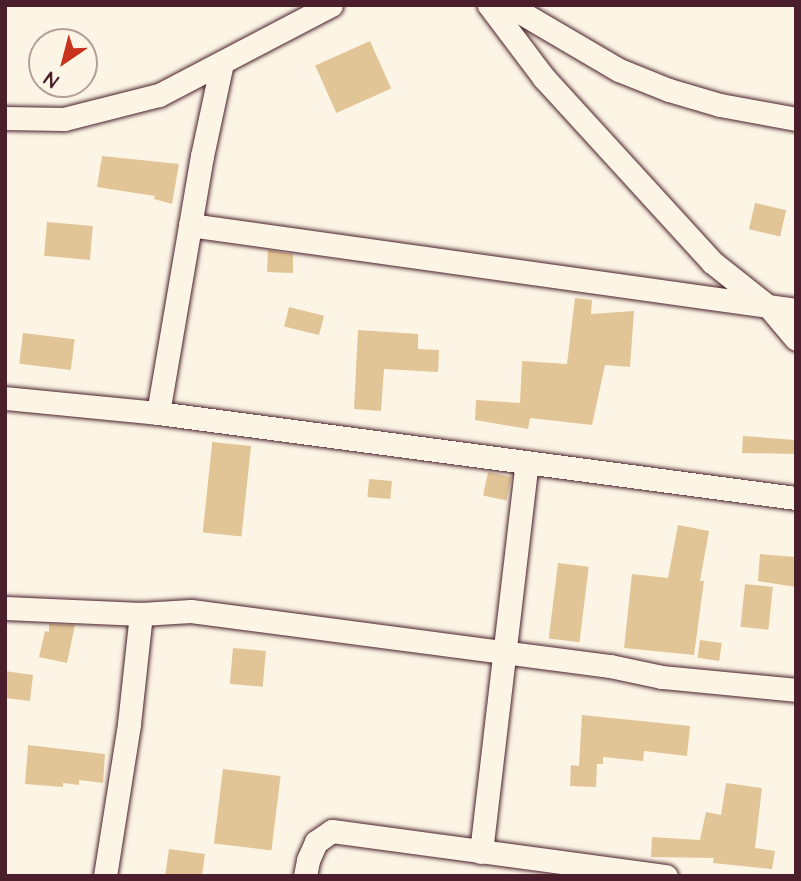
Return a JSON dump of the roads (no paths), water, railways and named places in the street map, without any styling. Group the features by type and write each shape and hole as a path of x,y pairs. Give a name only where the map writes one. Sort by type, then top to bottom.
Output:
{"street":[{"path":"5,118 64,119 159,95 331,5"},
{"path":"489,5 544,78 712,262 770,308 796,339"},
{"path":"508,5 619,70 669,90 720,105 796,119"},
{"path":"158,414 190,225 222,63"},
{"path":"190,225 796,310"},
{"path":"5,398 158,414 796,498"},
{"path":"481,852 527,463"},
{"path":"5,608 141,614 191,611 610,666 662,677 796,690"},
{"path":"105,876 129,724 141,614"},
{"path":"305,876 316,842 332,831 666,876"}]}
